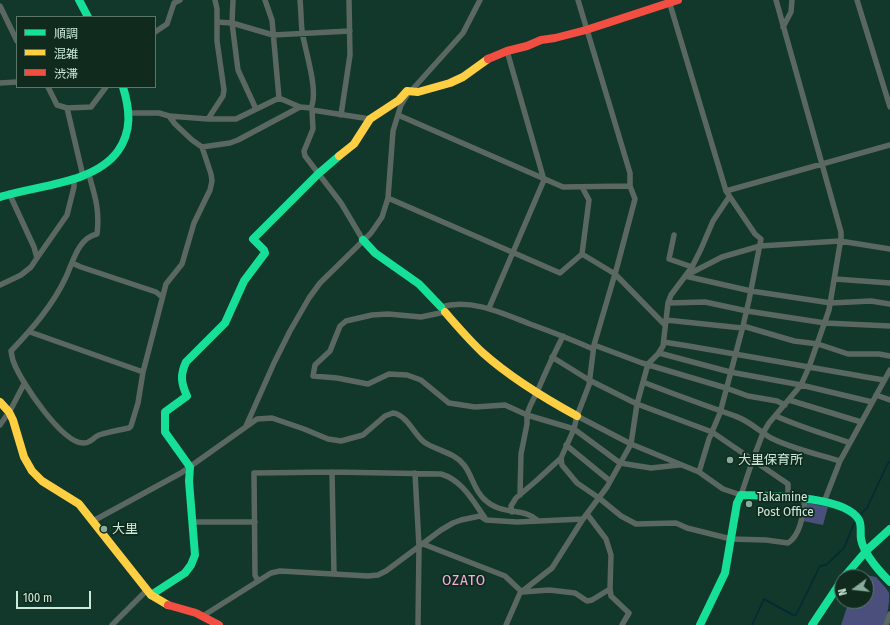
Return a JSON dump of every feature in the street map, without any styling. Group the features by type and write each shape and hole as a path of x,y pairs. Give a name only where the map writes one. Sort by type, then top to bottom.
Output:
{"street":[{"path":"79,0 87,16"},
{"path":"156,31 167,24 174,3 180,0"},
{"path":"208,119 222,98 223,94 217,41 217,9 215,0"},
{"path":"232,0 232,24 238,70 256,109"},
{"path":"265,0 272,20 279,98"},
{"path":"300,0 302,32 313,87 313,102 311,109 313,129 304,151 305,156 341,203 362,240 375,253 419,284 487,357 537,392 577,416 631,444 699,472 724,489 741,495 805,499 824,502 838,506 853,514 858,519 860,524 862,541 890,582"},
{"path":"341,115 350,55 349,0"},
{"path":"112,625 149,593 185,573 191,565 195,555 189,481 190,466 164,432 165,412 187,396 181,384 181,375 186,362 225,323 244,281 265,253 253,239 318,174 354,144 370,119 410,91 463,33 480,0"},
{"path":"512,512 512,506 516,498 561,458 574,429 589,380 594,347 635,199 630,186 630,173 578,0"},
{"path":"410,91 418,92 450,83 463,77 486,60 507,51 527,46 541,40 586,30 678,0"},
{"path":"700,625 725,573 738,503 763,432 801,385 818,344 831,303 840,241 841,232 776,0"},
{"path":"783,27 791,12 792,0"},
{"path":"856,0 890,107"},
{"path":"669,2 728,194 755,234 761,239 747,311 736,353 720,411 699,472"},
{"path":"0,6 16,38"},
{"path":"217,22 232,24 273,35 302,32 350,31"},
{"path":"489,308 544,180 507,51"},
{"path":"0,83 16,82"},
{"path":"48,88 57,105 67,108 91,107 105,88"},
{"path":"0,196 74,179 106,165 120,149 127,137 129,112 123,88"},
{"path":"246,426 290,331 310,298 320,283 371,232 382,217 388,198 392,140 398,115 410,91"},
{"path":"129,112 159,113 169,116 208,119 236,119 279,98 300,107 370,119"},
{"path":"202,147 230,143 238,140 300,107"},
{"path":"67,108 86,175 97,201 97,234 91,235 87,238 77,252 61,289 30,332 11,351 13,362 24,384 52,421 71,439 83,443 92,442 98,436 129,428 131,426 140,393 143,372 166,284 182,264 194,223 210,190 212,181 211,174 202,147 192,140 175,124 169,116"},
{"path":"398,115 563,187 630,186"},
{"path":"506,625 520,593 552,568 585,516 610,481 631,444 638,404 648,364 659,353 664,342 668,303 671,295 692,267 713,221 728,194 890,144"},
{"path":"0,285 21,275 31,267 66,216 74,187 74,179"},
{"path":"388,198 560,273 582,254 588,200 582,187"},
{"path":"9,193 34,247 37,258"},
{"path":"674,235 669,259 692,267"},
{"path":"685,276 722,257 760,246 840,241 890,249"},
{"path":"582,254 615,274 666,322 742,327 794,341 818,344 848,354 872,353 890,356"},
{"path":"72,263 81,268 156,292 162,297"},
{"path":"685,276 751,291 831,303 871,301 890,304"},
{"path":"835,279 890,283"},
{"path":"668,303 705,302 747,311 825,323 890,326"},
{"path":"681,465 651,468 620,464 574,429 526,415 505,405 475,407 449,403 421,380 407,375 390,374 377,382 368,384 337,378 313,376 315,365 330,351 340,326 346,321 388,314 420,317 443,310 453,304 489,308 594,347 748,396 777,402 787,402 861,422"},
{"path":"30,332 143,372"},
{"path":"520,495 521,454 528,424 526,415 563,336"},
{"path":"664,342 736,353 884,380"},
{"path":"659,353 730,372 801,385 872,402"},
{"path":"552,357 589,380 638,404 712,432 788,484 788,498"},
{"path":"824,502 840,461 890,370"},
{"path":"643,382 736,416 787,445 840,461"},
{"path":"0,425 10,412 24,384"},
{"path":"876,395 890,400"},
{"path":"0,402 10,412 15,423 24,457 32,472 41,480 73,498 93,521 149,593 156,600 167,606 194,612 219,625"},
{"path":"93,521 181,473 239,433 246,426 257,420 272,418 328,439 341,440 363,435 387,415 396,413 424,442 459,459 465,466 483,499 504,511 527,514 537,520"},
{"path":"776,416 796,426 820,432 850,443"},
{"path":"566,445 610,481"},
{"path":"561,458 562,465 577,482 622,516 636,524 676,523 687,528 731,540 790,542 796,534 800,524 805,499"},
{"path":"332,472 334,574"},
{"path":"414,472 421,545 418,625"},
{"path":"258,581 255,575 254,473 414,472 441,474 450,476 457,481 467,492 486,520"},
{"path":"205,617 206,614 258,581 272,573 280,571 368,576 382,574 456,521 480,516 486,520 517,522 585,516"},
{"path":"585,516 606,539 611,555 611,596 629,613 622,625"},
{"path":"193,522 255,522"},
{"path":"851,569 867,550 890,530"},
{"path":"421,545 506,576 522,592 549,590 575,593 587,601 592,600 610,589"},
{"path":"812,625 834,592"},
{"path":"886,625 890,614"}],"shaded area":[{"path":"808,503 828,507 823,525 803,521 806,504"},
{"path":"874,577 876,577 889,593 889,604 885,625 841,625 846,609 874,609"}],"waterway":[{"path":"859,516 867,508 890,461"},
{"path":"752,625 764,599 793,615 796,615 820,566 826,565 844,548 855,521"}],"traffic: fast":[{"path":"79,0 87,16"},
{"path":"0,197 80,177 108,162 123,143 128,128 128,112 123,88"},
{"path":"151,595 185,573 191,565 195,555 189,481 190,467 165,432 165,412 187,396 183,387 182,379 186,362 225,323 244,281 265,253 253,239 318,174 339,156"},
{"path":"363,240 375,253 419,284 441,307"},
{"path":"700,625 725,573 737,503 741,495 804,498 822,501 851,512 860,522 861,539 865,551 877,568 890,582"},
{"path":"851,569 867,550 890,529"},
{"path":"812,625 834,592"}],"traffic: slow":[{"path":"339,156 354,144 370,119 399,100 407,91 418,92 450,83 463,77 488,59"},
{"path":"445,312 483,353 505,371 528,387 577,416"},
{"path":"0,402 9,412 13,420 24,457 32,471 42,481 79,504 151,595 168,605"}],"traffic: jam":[{"path":"488,59 541,40 586,30 678,0"},
{"path":"168,605 196,613 219,625"}],"place":[{"name":"大里保育所","path":"730,460"},
{"name":"Takamine Post Office","path":"749,504"},
{"name":"大里","path":"104,529"}],"district":[{"name":"OZATO","path":"464,581"}]}
